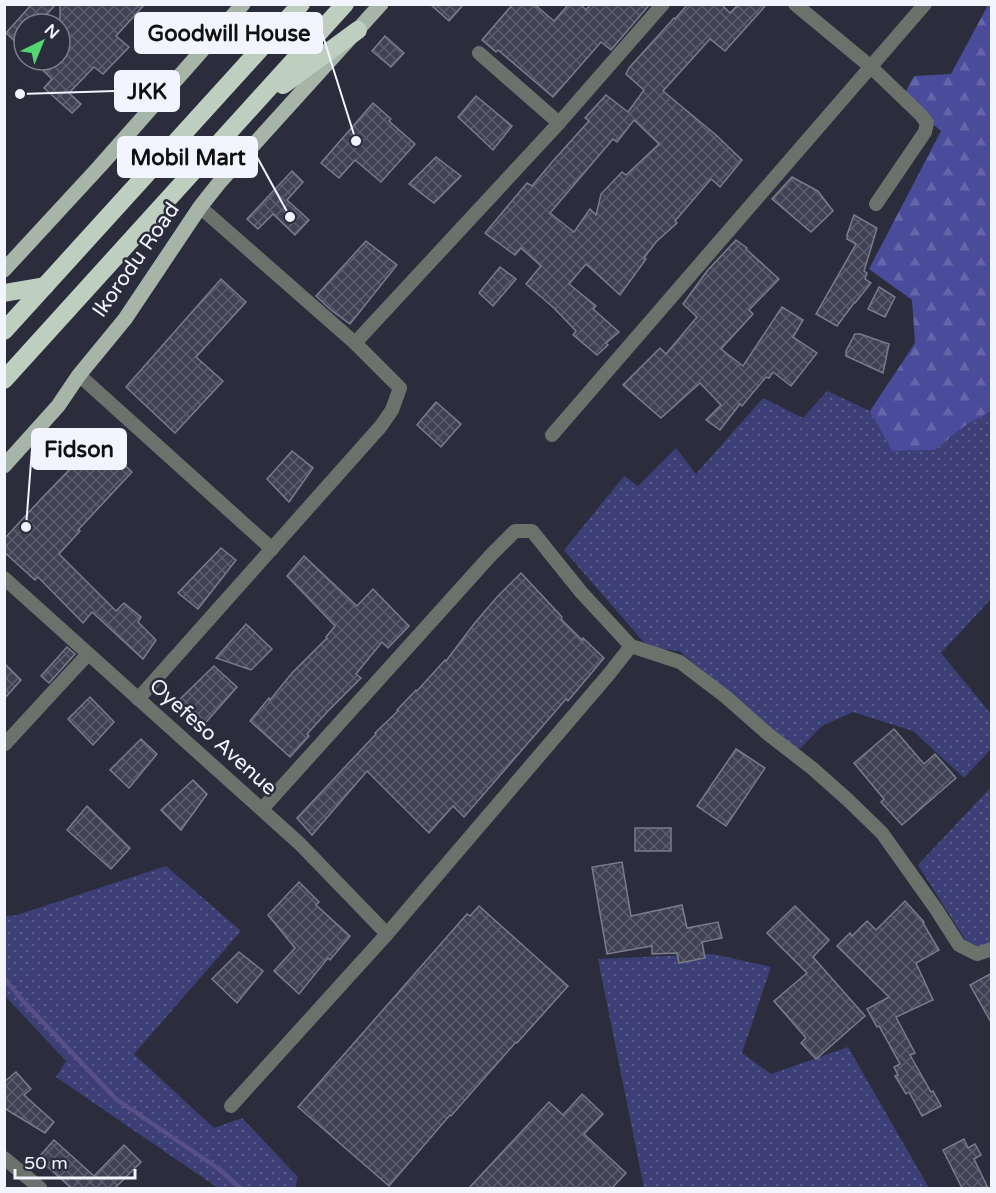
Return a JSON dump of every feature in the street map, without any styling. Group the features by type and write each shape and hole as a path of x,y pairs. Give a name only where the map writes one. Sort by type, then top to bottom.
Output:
{"highway":[{"name":"Ikorodu Road","path":"4,331 301,4"},
{"name":"Ikorodu Road","path":"4,380 345,4"},
{"path":"253,107 358,30"},
{"path":"4,293 45,286"}],"main road":[{"path":"4,270 100,166 243,4"},
{"name":"Ikorodu Road","path":"4,466 57,406 124,319 200,207 219,183 381,4"}],"street":[{"path":"355,344 559,123 663,4"},
{"path":"795,4 871,67 927,123 925,132 876,204"},
{"path":"552,435 925,4"},
{"path":"479,53 559,123"},
{"path":"138,699 381,426 392,410 400,388 355,344 200,207"},
{"path":"79,375 272,549"},
{"path":"262,809 490,555 515,531 532,531 581,592 631,646 680,662 812,768 848,800 882,833 959,945 977,954 992,949"},
{"name":"Oyefeso Avenue","path":"4,578 300,844 387,934"},
{"path":"231,1106 387,934 631,646"},
{"path":"5,744 88,654"},
{"path":"4,1158 40,1188"}],"shaded area":[{"path":"827,391 870,411 892,451 935,450 966,425 991,411 991,599 941,653 991,714 991,749 964,778 913,731 853,712 822,726 798,751 679,651 648,647 564,550 624,476 638,486 676,448 696,474 763,398 803,418"},
{"path":"991,787 991,945 974,954 918,865"},
{"path":"166,866 241,931 134,1054 214,1128 242,1118 298,1177 295,1188 218,1188 56,1077 66,1061 5,996 5,916 17,915"},
{"path":"713,954 771,967 742,1053 771,1074 848,1047 929,1188 644,1188 598,959"}],"green space":[{"path":"988,5 991,5 991,411 966,425 935,450 892,451 870,411 915,343 912,300 869,269 941,131 902,98 914,76 951,74"}],"building":[{"path":"32,4 56,4 49,12 25,12"},
{"path":"60,4 145,4 116,36 129,47 103,74 94,67 69,93 81,104 72,113 44,88 52,79 45,72 72,72 72,12 60,12"},
{"path":"430,4 464,4 449,21"},
{"path":"513,4 534,4 554,21 569,4 580,4 586,10 591,4 650,4 611,50 601,42 553,97 498,50 496,52 482,40"},
{"path":"688,4 721,4 730,13 739,4 767,4 725,51 710,39 663,91 742,160 720,187 711,179 675,221 677,223 656,242 620,295 586,264 569,284 596,306 593,309 619,332 597,355 573,335 576,331 554,308 526,284 541,266 521,248 515,255 485,233 527,183 532,186 589,121 585,118 606,95 628,112 644,90 626,74 629,68","holes":["634,120 659,144 626,175 622,172 601,194 596,215 590,209 574,232 550,213 613,139 617,142"]},
{"path":"12,26 12,39 6,33"},
{"path":"385,36 404,53 391,67 372,51"},
{"path":"476,96 512,126 493,150 458,117"},
{"path":"373,103 415,144 381,182 355,160 339,178 321,163"},
{"path":"436,157 461,176 434,203 409,184"},
{"path":"292,171 303,182 287,200 309,220 295,235 273,214 258,229 247,219"},
{"path":"792,177 818,191 833,211 811,232 772,199"},
{"path":"854,215 877,228 864,271 867,273 865,279 871,283 837,326 816,314 856,244 847,239"},
{"path":"736,240 779,279 749,310 753,314 721,349 743,366 782,307 803,320 793,337 817,353 791,386 773,372 769,378 766,377 742,406 740,404 720,430 706,420 721,405 700,383 661,418 623,385 660,348 666,354 697,317 683,304 707,271"},
{"path":"366,241 397,265 350,324 316,296"},
{"path":"500,267 516,279 493,306 479,293"},
{"path":"221,279 246,302 196,357 223,381 175,433 126,387"},
{"path":"879,287 895,297 885,317 868,309"},
{"path":"855,334 889,344 883,373 846,356 846,351"},
{"path":"436,402 461,424 441,447 417,425"},
{"path":"98,440 132,472 59,554 116,611 124,603 141,617 138,622 156,640 143,659 92,612 83,623 38,577 35,580 4,552 4,539"},
{"path":"292,451 313,468 289,502 267,479"},
{"path":"221,548 236,560 198,609 178,593"},
{"path":"304,556 357,606 373,589 409,626 388,648 382,642 356,674 361,678 307,734 309,736 290,757 250,721 292,673 327,638 335,626 287,576"},
{"path":"521,573 562,617 561,619 604,658 464,817 453,806 429,833 367,771 312,835 297,818 375,733 446,661 497,597"},
{"path":"246,624 272,649 251,670 216,658"},
{"path":"67,647 75,654 49,683 41,676"},
{"path":"4,663 21,680 4,699"},
{"path":"214,666 237,687 201,728 176,703"},
{"path":"90,697 114,722 93,745 68,719"},
{"path":"894,729 924,764 935,754 956,778 902,825 881,802 884,799 854,763"},
{"path":"141,739 157,754 129,788 110,770"},
{"path":"736,749 765,768 726,826 697,806"},
{"path":"193,780 207,794 181,830 161,810"},
{"path":"87,806 130,848 111,869 67,830"},
{"path":"635,828 671,828 671,851 635,851"},
{"path":"622,862 631,916 682,905 687,928 718,922 722,938 702,942 705,958 679,963 677,953 652,954 652,946 607,954 592,867"},
{"path":"299,882 319,902 316,905 350,936 330,960 328,958 299,994 274,971 295,948 268,915"},
{"path":"905,901 924,922 939,950 916,963 933,1000 896,1017 915,1053 910,1055 941,1106 922,1116 909,1092 906,1094 895,1076 898,1075 894,1067 900,1064 867,1009 889,997 837,946 850,933 852,936 867,921 876,930"},
{"path":"479,906 568,986 450,1115 389,1186 298,1107 467,914 470,916"},
{"path":"795,906 829,940 813,957 865,1016 816,1059 801,1043 806,1038 774,1001 807,973 767,933"},
{"path":"239,952 263,971 237,1003 212,979"},
{"path":"992,973 992,1024 970,985"},
{"path":"16,1072 31,1089 24,1095 54,1122 45,1133 4,1108 4,1082"},
{"path":"582,1094 603,1114 584,1134 626,1173 612,1188 469,1188 549,1102 563,1115"},
{"path":"964,1139 968,1148 975,1144 981,1155 974,1159 988,1188 962,1188 943,1150"},
{"path":"54,1140 94,1176 124,1145 141,1162 115,1188 71,1188 38,1158"}],"waterway":[{"path":"4,978 116,1099 219,1169 240,1188"}],"place":[{"name":"JKK","path":"20,94"},
{"name":"Goodwill House","path":"356,141"},
{"name":"Mobil Mart","path":"290,217"},
{"name":"Fidson","path":"26,527"}]}
